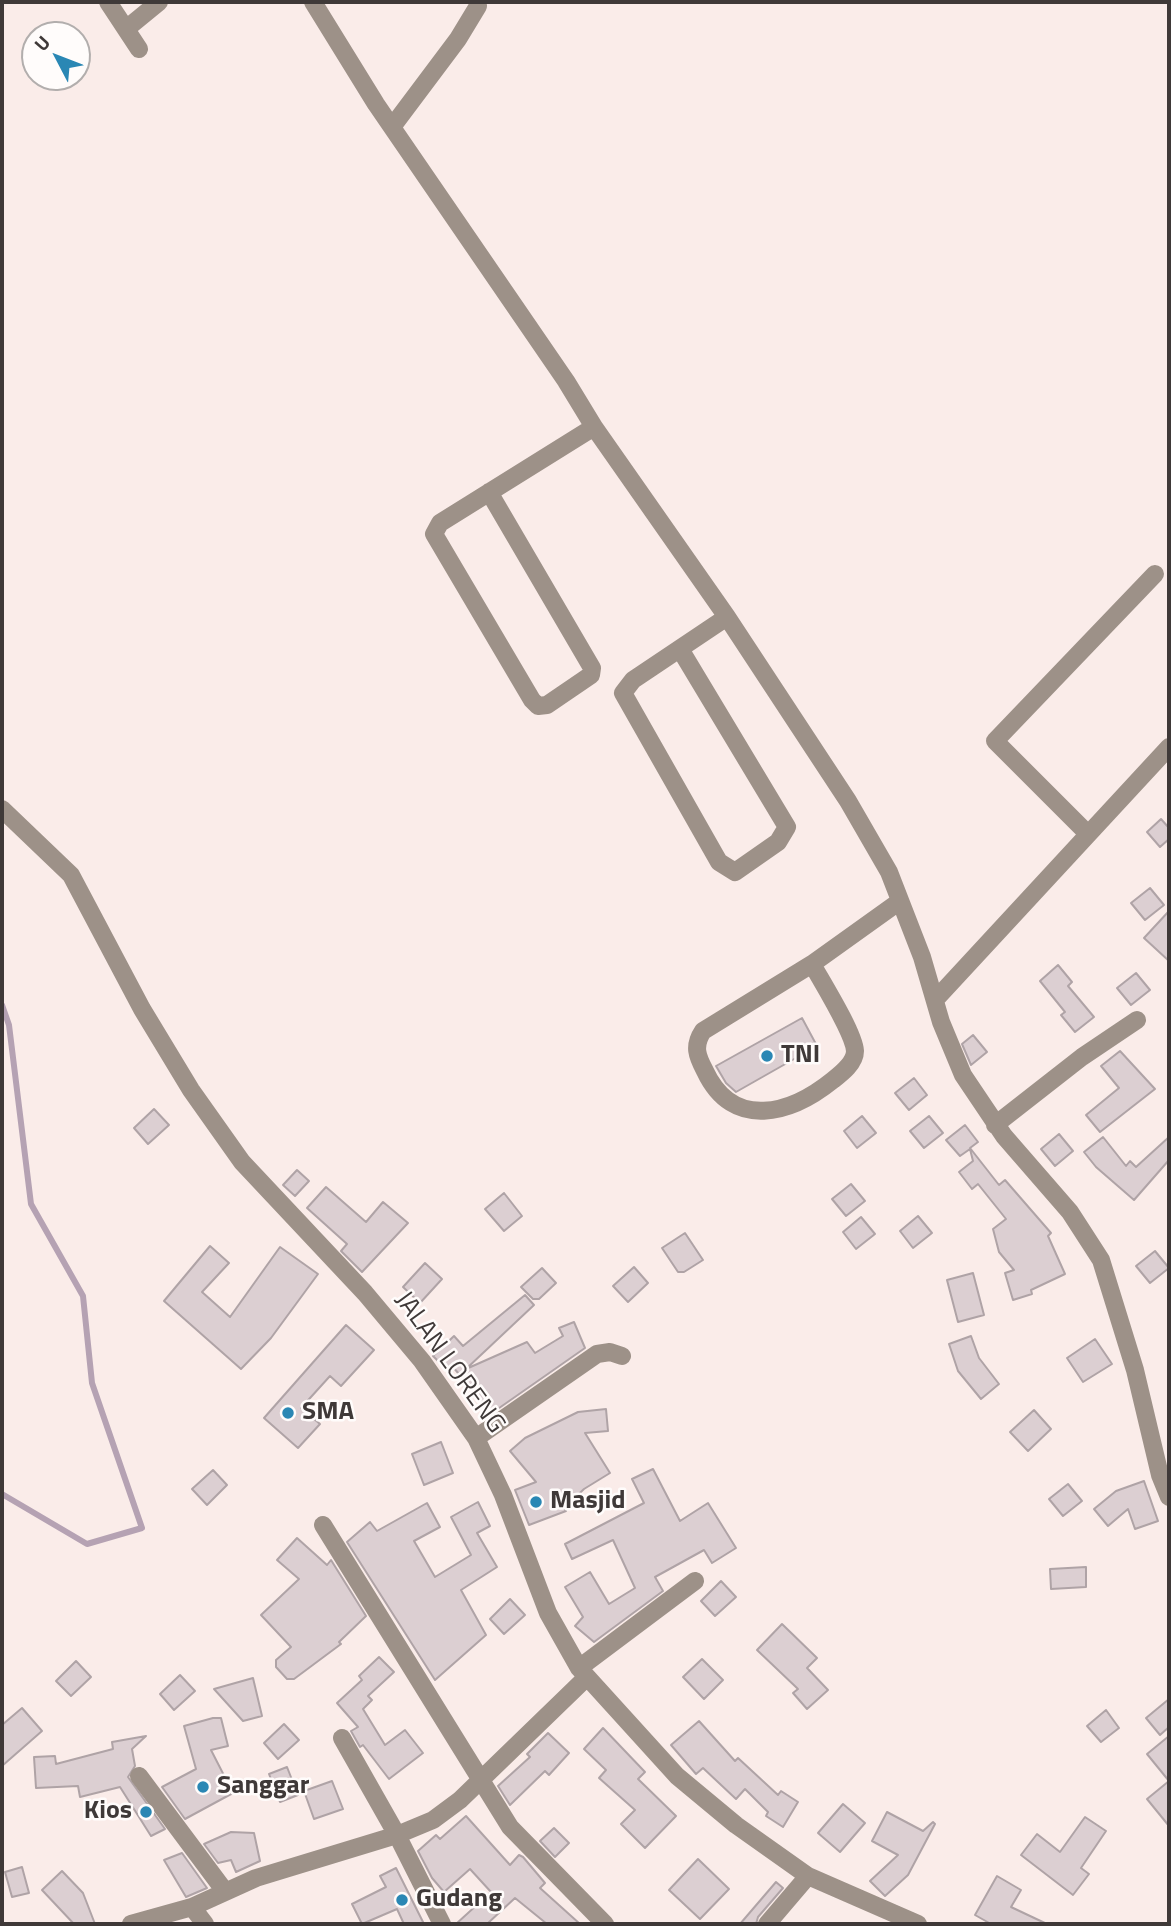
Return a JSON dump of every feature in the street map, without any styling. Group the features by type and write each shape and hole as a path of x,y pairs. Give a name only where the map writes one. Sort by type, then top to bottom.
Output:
{"street":[{"path":"108,2 139,49"},
{"path":"126,29 159,2"},
{"path":"313,2 392,127 594,427 727,617 849,801 889,872 941,1022 963,1075 995,1125 1070,1212 1101,1260 1132,1361 1160,1475 1169,1497"},
{"path":"392,127 458,39 478,6"},
{"path":"489,492 592,668 591,675 547,705 538,706 532,700 435,540 436,528 440,523 489,492 594,427"},
{"path":"1087,833 995,741 1155,574"},
{"path":"680,649 787,827 778,842 735,872 719,862 624,700 625,687 680,649 727,617"},
{"path":"935,1000 1169,747"},
{"name":"JALAN LORENG","path":"2,809 71,875 142,1009 191,1090 242,1162 365,1293 422,1361 476,1438 503,1495 548,1613 583,1673 677,1776 706,1801 807,1876 918,1924"},
{"path":"812,964 851,1037 855,1051 852,1062 807,1098 779,1110 753,1111 728,1101 714,1089 696,1051 697,1040 703,1031 812,964 900,901"},
{"path":"995,1125 1082,1057 1137,1020"},
{"path":"476,1438 597,1354 610,1352 622,1356"},
{"path":"323,1525 510,1827 606,1924"},
{"path":"131,1924 192,1907 224,1890 397,1835 446,1812 583,1673 695,1581"},
{"path":"342,1738 397,1835 442,1924"},
{"path":"139,1776 224,1890"},
{"path":"767,1924 807,1876"},
{"path":"192,1907 205,1924"}],"building":[{"path":"1161,819 1169,828 1169,839 1160,847 1147,832"},
{"path":"1150,888 1164,905 1145,920 1131,903"},
{"path":"1169,911 1169,961 1144,938"},
{"path":"1058,965 1072,982 1068,986 1094,1017 1075,1032 1061,1015 1065,1012 1040,981"},
{"path":"1136,973 1150,990 1131,1005 1117,988"},
{"name":"TNI","path":"802,1018 817,1046 736,1092 726,1083 716,1066"},
{"path":"973,1035 987,1052 971,1065 962,1044"},
{"path":"1120,1051 1155,1089 1100,1132 1086,1115 1119,1088 1101,1066"},
{"path":"914,1078 927,1095 909,1110 895,1093"},
{"path":"154,1109 169,1125 148,1144 134,1128"},
{"path":"862,1116 876,1133 857,1148 844,1131"},
{"path":"929,1116 943,1133 924,1148 910,1131"},
{"path":"965,1125 978,1142 970,1148 999,1185 1005,1180 1051,1233 1048,1236 1065,1274 1031,1290 1032,1294 1013,1300 1005,1273 1014,1270 999,1252 993,1229 1006,1219 978,1184 972,1189 959,1172 973,1161 970,1149 960,1156 946,1140"},
{"path":"1059,1134 1073,1151 1055,1166 1041,1149"},
{"path":"1103,1137 1126,1166 1130,1161 1136,1167 1169,1137 1169,1160 1134,1200 1096,1167 1084,1152"},
{"path":"297,1170 309,1181 295,1196 283,1185"},
{"path":"851,1184 865,1201 846,1216 832,1199"},
{"path":"326,1187 366,1222 383,1202 408,1223 362,1272 341,1251 347,1244 307,1208"},
{"path":"504,1193 522,1216 504,1231 485,1209"},
{"path":"918,1216 932,1233 913,1248 900,1231"},
{"path":"861,1217 875,1234 856,1249 843,1232"},
{"path":"685,1233 703,1260 684,1272 678,1272 662,1248"},
{"path":"210,1246 229,1263 202,1292 230,1317 280,1247 318,1274 271,1338 241,1369 164,1301"},
{"path":"1155,1251 1169,1268 1150,1283 1136,1266"},
{"path":"425,1263 442,1279 420,1303 403,1287"},
{"path":"634,1267 648,1283 628,1302 613,1286"},
{"path":"542,1268 556,1283 539,1299 533,1299 521,1287"},
{"path":"973,1273 984,1315 958,1322 947,1280"},
{"path":"525,1295 534,1305 466,1369 527,1342 535,1353 563,1336 559,1328 574,1322 585,1348 492,1413 453,1367 448,1371 433,1356 454,1336 463,1346"},
{"path":"346,1325 374,1350 341,1386 330,1376 301,1408 320,1424 298,1448 264,1418"},
{"path":"971,1336 979,1358 999,1384 981,1399 958,1371 949,1344"},
{"path":"1095,1339 1112,1364 1083,1382 1067,1358"},
{"path":"606,1409 608,1431 585,1433 610,1473 584,1489 564,1508 566,1511 529,1525 515,1490 536,1482 510,1451 525,1438 578,1412"},
{"path":"1034,1410 1051,1429 1028,1451 1010,1432"},
{"path":"441,1442 453,1473 424,1485 412,1454"},
{"path":"653,1469 680,1521 708,1503 736,1548 712,1563 704,1550 655,1577 663,1591 594,1642 575,1626 583,1617 565,1587 590,1572 609,1604 635,1588 613,1540 572,1559 565,1544 644,1503 632,1479"},
{"path":"213,1470 227,1485 207,1505 192,1489"},
{"path":"1144,1481 1158,1521 1135,1529 1128,1509 1108,1526 1094,1509 1116,1491"},
{"path":"1068,1484 1082,1501 1063,1516 1049,1499"},
{"path":"478,1502 490,1526 477,1533 497,1567 461,1590 486,1635 435,1680 347,1542 370,1522 377,1531 427,1503 440,1527 414,1541 435,1577 471,1555 451,1517"},
{"path":"297,1538 327,1565 331,1560 366,1616 339,1642 341,1644 294,1679 287,1679 276,1667 276,1660 291,1647 261,1615 299,1579 277,1560"},
{"path":"1086,1567 1086,1587 1051,1589 1050,1569"},
{"path":"721,1581 736,1597 715,1616 701,1601"},
{"path":"510,1599 525,1615 504,1634 490,1619"},
{"path":"782,1624 817,1658 807,1668 828,1690 807,1709 793,1693 798,1689 757,1650"},
{"path":"379,1657 394,1672 368,1696 372,1700 363,1709 385,1745 405,1730 423,1753 389,1779 363,1745 360,1747 351,1731 358,1727 337,1703 362,1680 359,1676"},
{"path":"702,1659 723,1680 704,1699 683,1677"},
{"path":"76,1661 91,1677 71,1696 56,1681"},
{"path":"180,1675 195,1691 174,1710 160,1694"},
{"path":"253,1678 262,1716 243,1721 214,1689"},
{"path":"1169,1699 1169,1727 1160,1735 1146,1718"},
{"path":"22,1708 42,1731 2,1766 2,1725"},
{"path":"1106,1710 1119,1728 1101,1742 1087,1726"},
{"path":"221,1718 228,1746 211,1750 233,1793 185,1819 162,1787 196,1769 184,1726"},
{"path":"699,1721 735,1761 738,1758 778,1795 781,1791 798,1802 783,1827 766,1816 768,1812 745,1789 736,1799 703,1768 696,1774 671,1745"},
{"path":"284,1724 299,1740 278,1759 264,1743"},
{"path":"603,1728 645,1772 638,1779 676,1816 645,1848 621,1824 635,1810 599,1778 606,1770 584,1749"},
{"path":"548,1733 569,1753 549,1775 545,1771 510,1805 498,1786 530,1757 527,1754"},
{"path":"146,1736 132,1749 135,1766 128,1777 165,1829 151,1836 120,1787 80,1797 78,1786 36,1788 34,1757 55,1756 56,1764 113,1749 112,1742"},
{"path":"1169,1736 1169,1781 1147,1754"},
{"path":"287,1767 298,1795 280,1802 269,1774"},
{"path":"332,1781 343,1809 314,1819 304,1791"},
{"path":"1169,1781 1169,1826 1147,1799"},
{"path":"843,1804 865,1823 840,1852 818,1833"},
{"path":"887,1812 923,1831 933,1822 935,1824 908,1875 885,1896 870,1881 898,1855 872,1841"},
{"path":"466,1816 510,1865 519,1855 523,1857 545,1883 540,1888 580,1924 547,1924 515,1898 487,1924 456,1924 491,1892 470,1869 444,1892 432,1878 418,1851 436,1835 440,1839"},
{"path":"1085,1817 1106,1831 1081,1868 1089,1874 1073,1895 1021,1855 1037,1834 1060,1852"},
{"path":"554,1828 569,1843 555,1857 540,1841"},
{"path":"231,1832 254,1833 260,1861 236,1872 231,1860 218,1863 204,1844"},
{"path":"182,1853 207,1888 186,1897 164,1860"},
{"path":"698,1859 729,1889 700,1919 669,1890"},
{"path":"22,1867 29,1893 12,1897 5,1872"},
{"path":"396,1868 424,1924 404,1924 397,1909 362,1924 352,1904 386,1887 380,1876"},
{"path":"62,1871 83,1893 95,1924 74,1924 42,1890"},
{"path":"997,1876 1021,1890 1011,1907 1047,1924 991,1924 975,1915"},
{"path":"776,1882 783,1888 758,1917 756,1924 740,1924"}],"waterway":[{"path":"2,1005 9,1025 31,1204 83,1296 92,1383 142,1528 87,1544 2,1494"}],"place":[{"name":"TNI","path":"767,1056"},
{"name":"SMA","path":"288,1413"},
{"name":"Masjid","path":"536,1502"},
{"name":"Sanggar","path":"203,1787"},
{"name":"Kios","path":"146,1812"},
{"name":"Gudang","path":"402,1900"}]}
